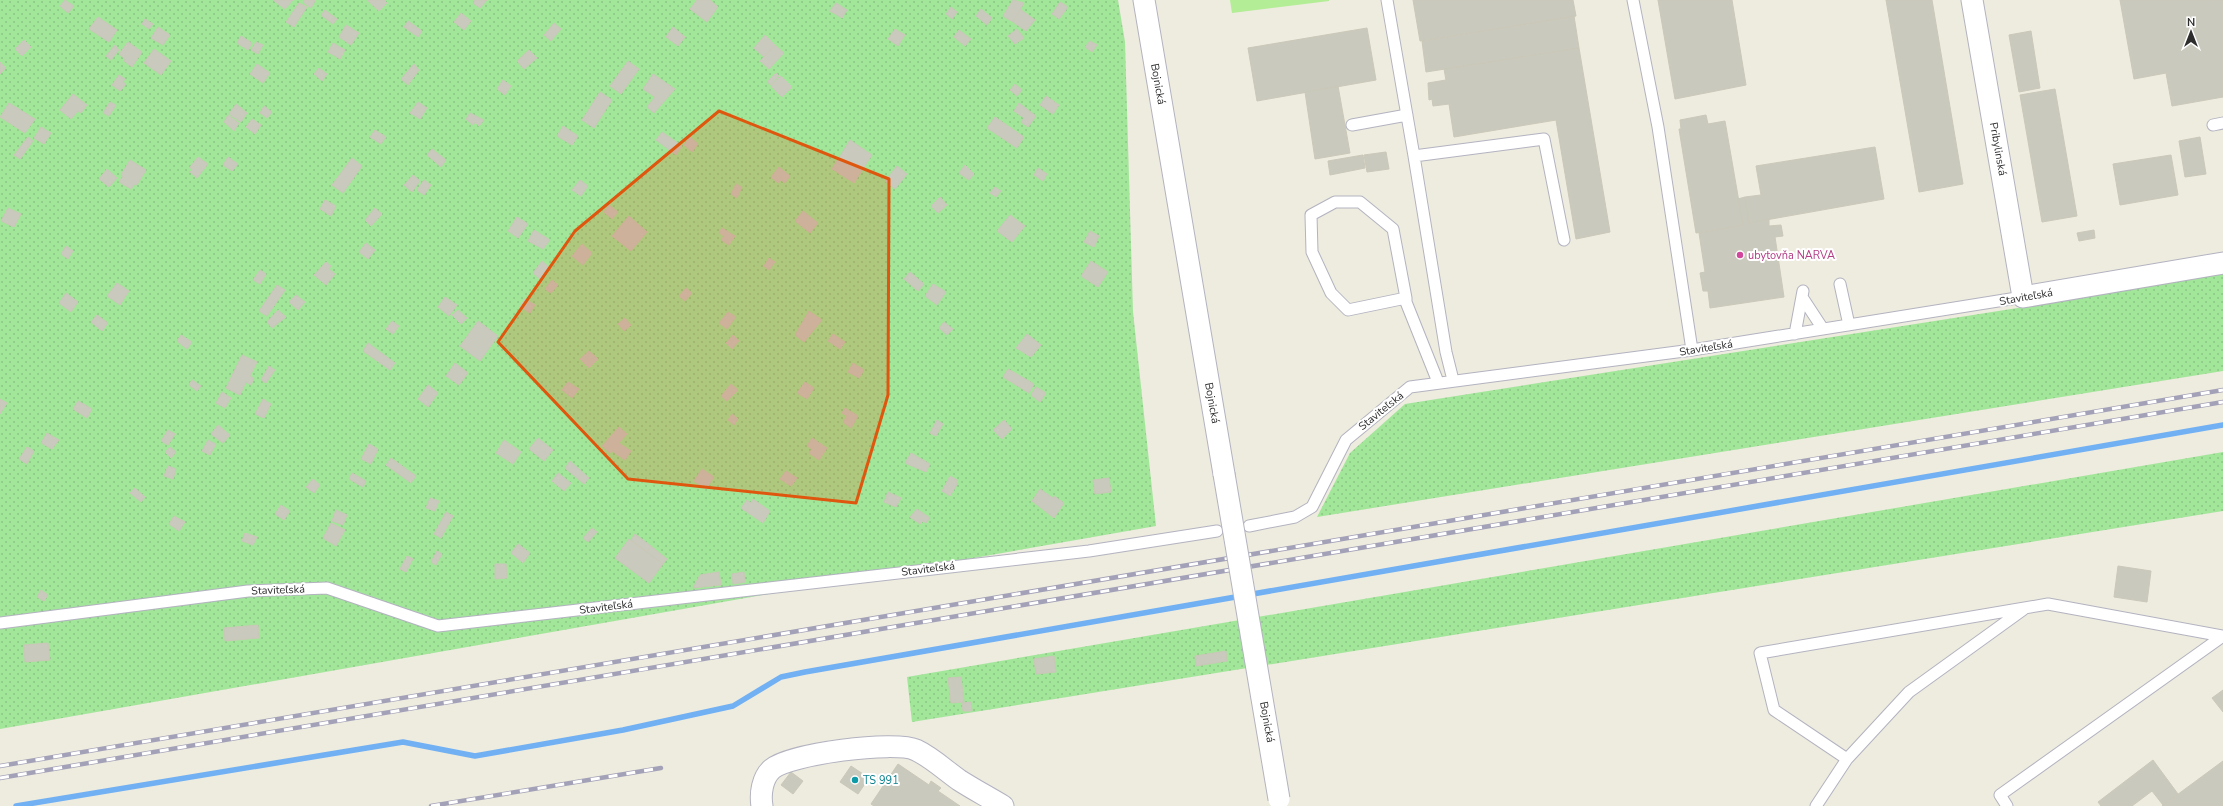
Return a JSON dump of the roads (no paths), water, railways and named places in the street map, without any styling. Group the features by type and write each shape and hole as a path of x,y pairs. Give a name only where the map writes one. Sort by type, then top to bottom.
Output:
{"street":[{"name":"Bojnická","path":"1144,0 1280,802"},
{"name":"Pribylinská","path":"1972,0 2023,297"},
{"name":"Staviteľská","path":"2023,297 2223,263"},
{"path":"762,806 761,796 766,777 771,770 781,763 832,752 878,746 916,750 960,781 1003,806"}],"lane":[{"path":"1387,0 1446,352 1453,380"},
{"path":"1633,0 1658,127 1692,350"},
{"path":"1352,125 1407,115"},
{"path":"1414,156 1544,139 1564,240"},
{"path":"1406,298 1348,310 1331,293 1312,252 1311,215 1335,202 1360,202 1393,229 1406,298 1438,382"},
{"path":"1840,284 1849,325"},
{"path":"1795,334 1803,294 1823,329"},
{"name":"Staviteľská","path":"1249,526 1295,517 1312,507 1346,440 1410,387 1453,380 1692,350 2023,297"},
{"name":"Staviteľská","path":"0,623 248,591 327,588 438,626 1089,551 1217,531"},
{"path":"1847,759 1774,710 1760,653 2048,604 2223,636"},
{"path":"1816,806 1847,759 1910,692 2026,608"},
{"path":"2007,806 2000,795 2223,636"}],"waterway":[{"path":"16,806 403,742 475,756 623,730 733,706 781,677 805,672 2223,425"}],"railway":[{"path":"0,766 2223,390"},
{"path":"0,778 2223,402"},
{"path":"431,806 661,768"}],"place":[{"name":"ubytovňa NARVA","path":"1740,255"},
{"name":"TS 991","path":"855,780"}]}
